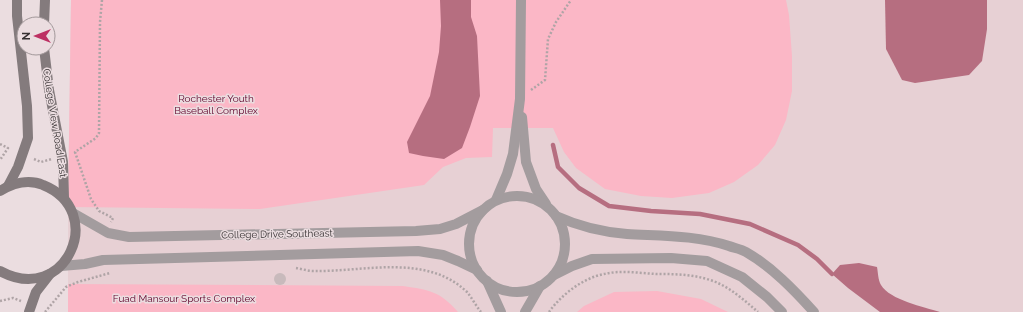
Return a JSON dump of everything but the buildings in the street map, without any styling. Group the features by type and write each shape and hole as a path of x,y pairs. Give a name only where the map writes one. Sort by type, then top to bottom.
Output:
{"main road":[{"path":"4,188 18,167 28,138 27,106 17,16 17,0"},
{"path":"44,16 45,0"},
{"name":"College View Road East","path":"45,56 49,90 63,162 64,198"},
{"path":"0,271 9,276 25,279 41,278 50,274 61,266 70,255 75,241 76,227 73,213 64,198 52,189 38,183 23,182 4,188"},
{"path":"29,312 36,292 50,274"}],"street":[{"path":"521,0 520,99 526,162 536,188 547,206 556,216 564,232 565,242 562,259 554,275"},
{"path":"501,312 487,281 477,270 470,255 469,239 474,223 484,210 496,200 507,174 513,154 520,99"},
{"path":"496,200 515,196 525,196 547,206"},
{"name":"College Drive Southeast","path":"73,213 108,233 129,237 416,231 440,229 456,224 484,210"},
{"path":"556,216 594,229 625,234 681,237 713,241 745,252 771,270 814,312"},
{"name":"College Drive Southeast","path":"61,266 85,264 103,260 418,251 443,255 477,270"},
{"path":"487,281 503,290 511,292 530,290 540,286 554,275 572,266 592,259 671,258 707,261 742,276 782,312"},
{"path":"524,312 540,286"}],"path":[{"path":"0,144 41,162 75,152 96,138 99,133 100,22 102,0"},
{"path":"520,99 545,80 548,39 556,22 571,0"},
{"path":"0,160 8,148"},
{"path":"75,152 91,199 99,211 113,218 108,233"},
{"path":"103,260 107,274"},
{"path":"292,267 313,271 395,267 430,271 451,281 467,292 481,312"},
{"path":"550,312 554,305 567,293 586,281 603,274 620,272 690,275 711,280 736,293 758,312"},
{"path":"45,312 66,287 114,273"}],"shaded area":[{"path":"71,0 1023,0 1023,312 68,312"},
{"path":"440,0 471,0 471,17 477,36 480,96 462,148 444,159 409,153 407,142 430,96 439,52 441,26"},
{"path":"885,0 987,0 987,29 982,61 969,75 915,83 902,80 886,49"},
{"path":"859,263 877,267 881,285 892,295 899,299 940,312 880,312 832,274 840,265"}],"green space":[{"name":"Rochester Youth Baseball Complex","path":"71,0 786,0 789,15 792,56 792,91 786,120 775,145 758,165 734,182 709,193 672,198 641,196 605,189 576,168 564,152 553,128 493,128 492,157 466,158 443,167 424,185 260,209 68,207"},
{"name":"Fuad Mansour Sports Complex","path":"68,284 403,286 427,290 434,293 452,305 458,312 68,312"},
{"path":"657,291 701,299 728,312 577,312 584,306 614,292"}],"waterway":[{"path":"553,145 558,167 579,188 609,206 651,211 700,214 750,224 798,245 817,259 832,274"}]}
